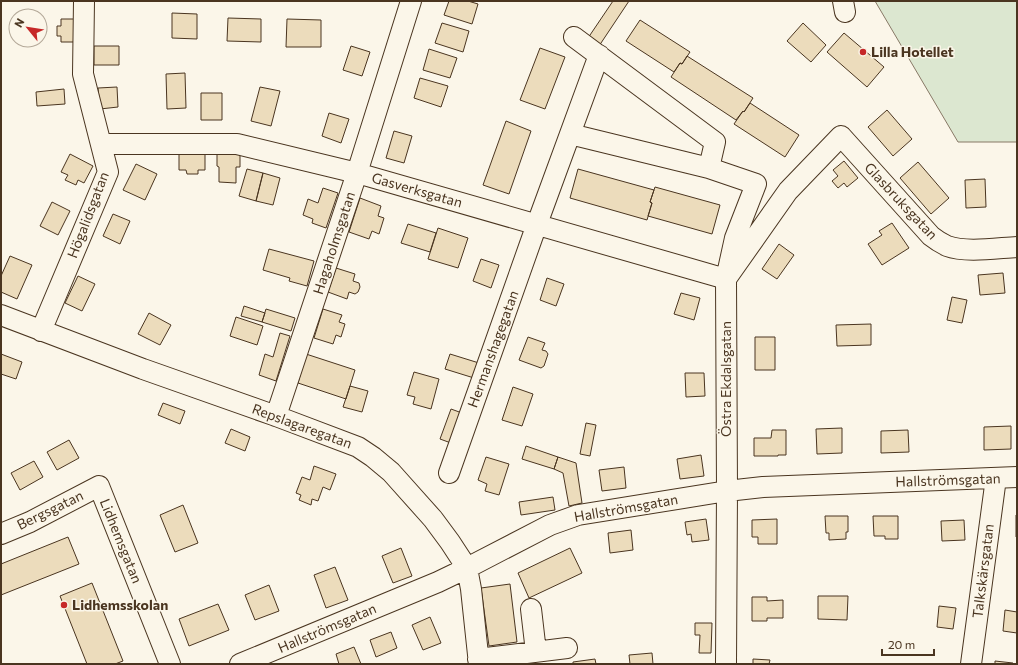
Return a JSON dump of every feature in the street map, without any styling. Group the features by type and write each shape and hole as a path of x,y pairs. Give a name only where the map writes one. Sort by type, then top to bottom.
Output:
{"street":[{"name":"Högalidsgatan","path":"41,331 108,172 83,74 84,1"},
{"name":"Hagaholmsgatan","path":"276,416 357,173 411,1"},
{"path":"570,134 709,168 716,142 574,37"},
{"name":"Hermanshagegatan","path":"449,473 537,224 599,56"},
{"name":"Glasbruksgatan","path":"726,279 788,191 841,136 931,236 940,243 959,249 971,250 1017,247"},
{"name":"Gasverksgatan","path":"101,144 237,144 357,173 726,279"},
{"name":"Östra Ekdalsgatan","path":"709,168 756,184 735,238 726,279 726,664"},
{"name":"Repslagaregatan","path":"1,315 143,369 358,447 373,457 391,472 433,519 467,568 471,589 479,662"},
{"name":"Hallströmsgatan","path":"240,664 438,582 550,525 578,515 726,491 763,487 1017,477"},
{"name":"Talkskärsgatan","path":"971,664 996,478"},
{"name":"Bergsgatan","path":"1,534 30,522 99,486"},
{"name":"Lidhemsgatan","path":"99,486 170,664"},
{"path":"531,610 536,652"},
{"path":"479,662 567,648"}],"green space":[{"path":"875,1 1017,1 1017,142 958,142"}],"building":[{"path":"449,1 468,1 478,4 472,24 444,15"},
{"path":"613,1 629,1 599,46 588,38"},
{"path":"172,13 197,14 197,39 172,38"},
{"path":"228,18 261,19 261,42 227,41"},
{"path":"61,19 74,19 74,42 61,42 61,36 57,36 57,26 61,26"},
{"path":"287,19 321,20 321,47 286,47"},
{"path":"640,20 690,52 682,64 680,63 674,72 626,41"},
{"path":"442,23 469,31 463,52 435,43"},
{"path":"803,23 826,45 811,62 787,41"},
{"path":"844,33 884,67 867,87 827,52"},
{"path":"94,46 119,46 119,65 94,65"},
{"path":"351,46 370,52 362,76 343,70"},
{"path":"540,48 565,57 545,109 520,100"},
{"path":"429,49 457,58 450,78 423,70"},
{"path":"687,56 753,98 744,112 743,111 736,120 671,77 680,63 682,64"},
{"path":"185,73 186,108 167,109 166,74"},
{"path":"420,78 448,86 441,107 414,98"},
{"path":"117,87 118,107 100,109 98,88"},
{"path":"260,87 280,91 271,126 251,121"},
{"path":"64,89 65,104 37,106 36,92"},
{"path":"201,93 222,93 222,120 201,120"},
{"path":"750,103 799,135 785,157 734,124"},
{"path":"887,110 912,139 893,156 868,127"},
{"path":"329,113 349,119 341,143 322,136"},
{"path":"506,121 531,131 509,194 483,185"},
{"path":"394,131 412,136 404,163 386,158"},
{"path":"179,153 205,153 205,170 198,170 198,174 187,174 186,170 179,170"},
{"path":"217,153 240,153 240,167 236,167 236,183 219,182"},
{"path":"70,154 93,166 84,183 78,180 76,185 65,180 68,175 61,172"},
{"path":"844,161 858,178 847,187 844,183 838,188 832,181 838,176 833,170"},
{"path":"918,162 949,198 931,214 900,178"},
{"path":"136,164 157,174 145,200 123,190"},
{"path":"247,169 263,173 256,201 239,196"},
{"path":"578,169 654,190 647,220 570,198"},
{"path":"263,173 280,178 273,205 256,201"},
{"path":"985,179 986,207 966,208 965,180"},
{"path":"655,187 720,205 712,234 648,216 652,203 650,202"},
{"path":"323,188 338,193 326,228 312,223 313,219 303,215 308,199 318,203"},
{"path":"360,198 381,206 378,216 384,218 379,234 372,231 369,239 349,232"},
{"path":"52,202 70,211 58,235 40,226"},
{"path":"113,214 130,221 120,244 103,236"},
{"path":"892,223 909,248 882,265 868,244 882,235 879,231"},
{"path":"408,224 436,233 430,252 401,243"},
{"path":"438,228 468,238 458,268 428,259"},
{"path":"779,244 794,255 777,279 762,269"},
{"path":"269,249 314,261 307,286 289,281 290,278 263,270"},
{"path":"10,256 32,265 17,299 1,292 1,276"},
{"path":"481,259 499,265 491,288 473,281"},
{"path":"336,268 355,274 353,281 359,283 360,287 358,292 355,294 349,292 347,299 328,292"},
{"path":"1003,273 1005,293 980,295 978,275"},
{"path":"78,276 95,284 82,311 65,303"},
{"path":"547,278 564,284 556,306 540,300"},
{"path":"681,293 700,298 694,320 674,314"},
{"path":"952,297 967,300 962,323 947,320"},
{"path":"244,306 265,313 262,322 241,316"},
{"path":"266,309 295,318 291,331 262,322"},
{"path":"323,309 342,315 339,322 345,324 341,337 336,335 333,344 314,338"},
{"path":"149,313 171,325 160,345 138,334"},
{"path":"236,317 263,326 257,345 230,336"},
{"path":"871,324 871,345 837,346 836,325"},
{"path":"280,333 290,336 276,381 259,375 265,354 273,357"},
{"path":"528,337 545,343 542,350 546,351 548,354 544,366 541,368 519,360"},
{"path":"755,337 775,337 775,370 755,370"},
{"path":"1,354 22,362 16,379 1,374"},
{"path":"306,354 355,370 346,399 298,383"},
{"path":"450,354 479,363 474,378 445,369"},
{"path":"414,372 439,379 431,409 413,404 415,397 407,395"},
{"path":"685,373 704,373 705,396 686,397"},
{"path":"350,386 368,391 362,412 343,407"},
{"path":"513,387 533,394 522,426 502,420"},
{"path":"163,403 185,411 180,424 158,415"},
{"path":"451,409 462,413 451,443 440,439"},
{"path":"586,423 596,425 590,456 580,454"},
{"path":"1011,426 1011,449 984,450 984,427"},
{"path":"842,428 842,453 817,454 816,429"},
{"path":"231,429 250,437 245,451 225,443"},
{"path":"772,430 786,430 786,455 754,456 754,438 771,438"},
{"path":"908,430 909,452 881,453 881,431"},
{"path":"69,440 79,458 57,470 47,452"},
{"path":"526,446 558,457 554,469 522,459"},
{"path":"701,455 704,476 680,479 677,459"},
{"path":"486,457 509,464 499,495 485,491 487,484 478,480"},
{"path":"558,457 576,463 582,503 569,506 563,473 554,469"},
{"path":"34,461 43,477 20,490 11,473"},
{"path":"314,466 336,474 330,490 323,487 318,501 312,499 311,505 299,500 301,495 296,493 302,477 310,480"},
{"path":"624,467 626,488 602,491 599,470"},
{"path":"553,497 555,510 521,515 519,502"},
{"path":"183,505 198,543 175,552 160,515"},
{"path":"1017,515 1017,537 1016,537"},
{"path":"825,516 848,516 848,532 846,532 846,539 829,540 829,533 826,533"},
{"path":"873,516 898,516 898,539 885,539 885,536 874,536"},
{"path":"706,519 709,540 692,542 691,534 687,535 685,522"},
{"path":"777,519 777,544 758,544 758,537 752,537 752,520"},
{"path":"964,520 965,540 942,541 941,521"},
{"path":"631,530 633,550 610,553 608,533"},
{"path":"68,537 79,564 1,595 1,564"},
{"path":"401,548 412,576 393,583 382,556"},
{"path":"570,548 582,573 529,598 518,573"},
{"path":"335,567 348,600 326,608 314,575"},
{"path":"92,583 123,661 115,664 87,664 60,596"},
{"path":"510,584 517,642 489,646 481,588"},
{"path":"269,585 279,611 255,620 245,595"},
{"path":"818,596 848,596 847,620 818,619"},
{"path":"752,597 767,597 767,601 783,600 783,618 767,618 767,621 752,621"},
{"path":"218,604 229,630 189,646 179,619"},
{"path":"939,606 956,608 953,629 937,627"},
{"path":"1005,610 1017,612 1017,633 1003,631"},
{"path":"430,617 441,643 423,650 412,625"},
{"path":"695,623 712,623 711,653 699,653 700,635 695,635"},
{"path":"391,632 397,648 376,657 370,640"},
{"path":"354,647 361,664 339,664 336,654"},
{"path":"652,653 653,664 630,664 629,655"},
{"path":"595,659 596,664 573,664 573,662"},
{"path":"753,659 770,660 769,664 753,664"},
{"path":"995,661 1013,663 1013,664 995,664"}],"place":[{"name":"Lilla Hotellet","path":"863,52"},
{"name":"Lidhemsskolan","path":"64,605"}]}
